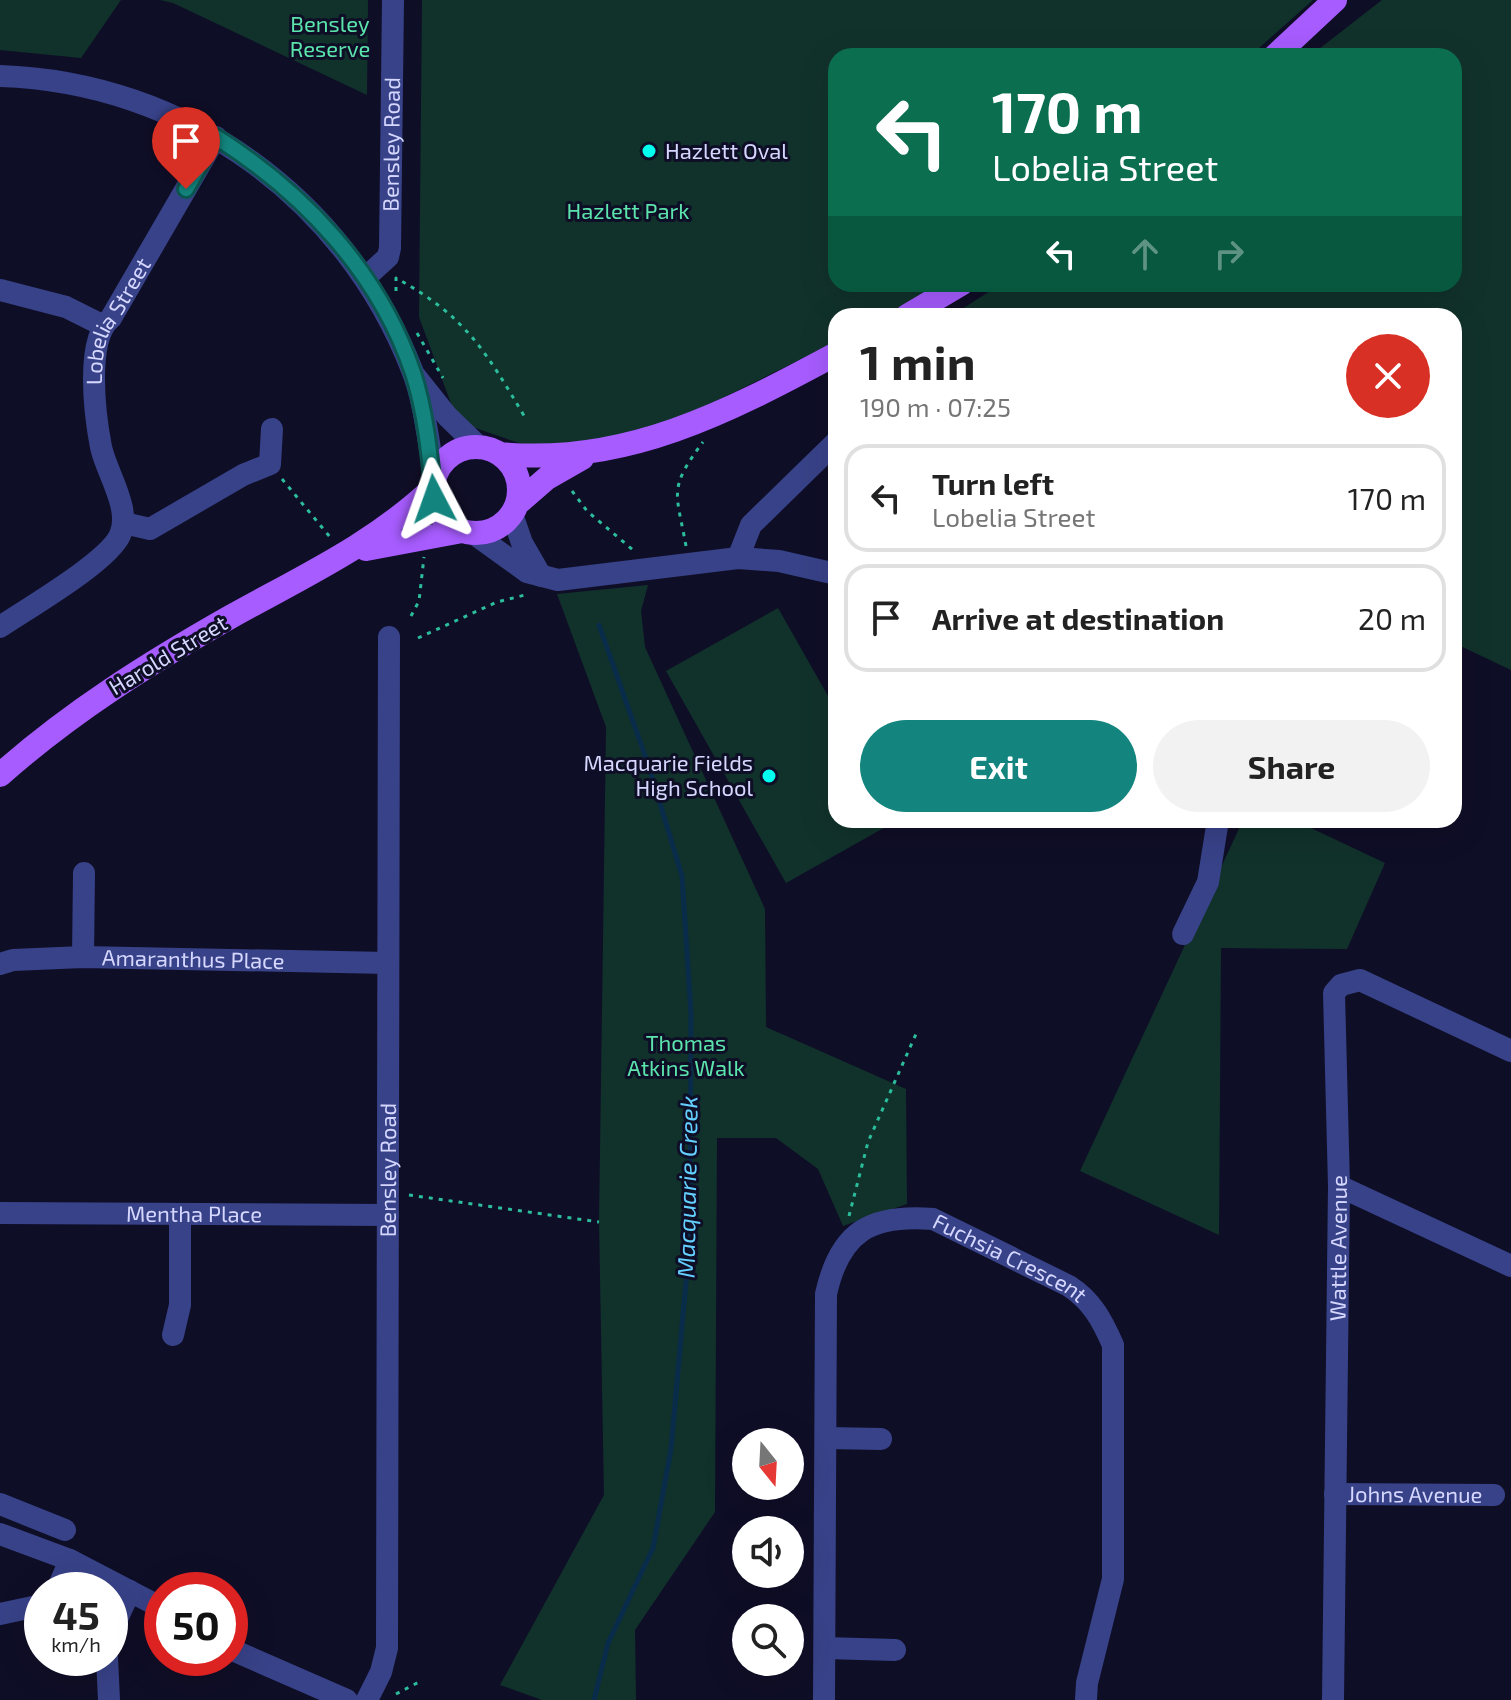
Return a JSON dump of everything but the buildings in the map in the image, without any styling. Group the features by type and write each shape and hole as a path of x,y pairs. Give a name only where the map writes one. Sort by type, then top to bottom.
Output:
{"main road":[{"path":"1284,48 1335,0"},
{"path":"920,308 948,292"},
{"path":"596,453 490,451 452,455 434,483 438,510 452,526 468,532 495,529 555,472 596,453 658,437 733,405 828,358"},
{"path":"490,451 508,461 518,481 514,509"},
{"name":"Harold Street","path":"0,775 40,740 109,689 348,554 390,526 434,483"},
{"name":"Harold Street","path":"348,554 468,532"}],"street":[{"name":"Bensley Road","path":"365,278 388,257 390,248 393,0"},
{"path":"0,76 71,84 151,106 216,137 290,190 331,233 365,278 413,373 447,416 490,451"},
{"name":"Lobelia Street","path":"124,523 101,448 93,377 102,325 111,318 216,137"},
{"path":"0,290 66,307 102,325"},
{"path":"413,373 434,483"},
{"path":"0,627 110,550 124,523 150,529 243,475 270,464 272,429"},
{"path":"738,558 751,525 828,450"},
{"path":"514,509 522,543 542,584"},
{"path":"468,532 542,584 703,560 738,558 779,561 828,575"},
{"name":"Bensley Road","path":"367,1700 381,1672 387,1648 389,637"},
{"path":"1183,934 1208,882 1217,828"},
{"path":"83,957 84,873"},
{"name":"Amaranthus Place","path":"0,964 83,957 388,963"},
{"name":"Wattle Avenue","path":"1333,1700 1339,1186 1334,993 1341,985 1360,980 1511,1051"},
{"path":"1339,1186 1511,1266"},
{"name":"Mentha Place","path":"0,1213 388,1215"},
{"path":"173,1335 180,1305 180,1214"},
{"name":"Fuchsia Crescent","path":"824,1700 826,1294 838,1258 862,1228 887,1219 933,1219 1084,1296 1102,1318 1113,1345 1113,1579 1087,1683 1086,1700"},
{"path":"827,1438 881,1439"},
{"name":"Johns Avenue","path":"1335,1494 1494,1495"},
{"path":"0,1504 65,1530"},
{"path":"0,1534 70,1560 144,1598"},
{"path":"65,1572 70,1560"},
{"path":"128,1595 130,1591"},
{"path":"0,1614 24,1609"},
{"path":"825,1648 895,1650"},
{"path":"248,1657 347,1700"},
{"path":"108,1676 109,1700"}],"path":[{"path":"399,301 396,278 437,303 463,324 484,348 526,419"},
{"path":"412,323 445,382"},
{"path":"687,550 677,490 678,476 705,439"},
{"path":"270,464 330,537"},
{"path":"572,491 587,511 638,554"},
{"path":"411,616 419,601 424,554"},
{"path":"418,638 542,584"},
{"path":"848,1223 868,1142 916,1034"},
{"path":"388,1192 599,1222"},
{"path":"396,1694 419,1682"}],"green space":[{"path":"0,0 121,0 81,58 0,50"},
{"name":"Bensley Reserve","path":"160,0 368,0 367,95 173,3"},
{"name":"Hazlett Park","path":"422,0 1313,0 1259,48 828,48 828,292 932,292 904,308 828,308 828,346 663,427 539,450 470,426 453,409 419,317"},
{"path":"1382,0 1511,0 1511,670 1462,647 1462,308 964,308 988,292 1462,292 1462,48 1320,48"},
{"name":"Thomas Atkins Walk","path":"648,585 641,611 645,647 765,909 766,1027 906,1089 907,1204 843,1226 818,1169 776,1138 717,1138 715,1512 635,1630 636,1700 542,1700 500,1685 604,1495 599,1222 606,727 557,594"},
{"path":"778,608 828,696 828,828 884,828 786,883 666,671"},
{"path":"1239,828 1311,828 1385,863 1347,949 1221,948 1219,1235 1080,1171"}],"waterway":[{"name":"Macquarie Creek","path":"594,1700 608,1643 653,1548 671,1449 690,1237 691,1014 682,876 648,764 599,625"}],"place":[{"name":"Hazlett Oval","path":"649,151"},
{"name":"Macquarie Fields High School","path":"769,776"}],"route":[{"path":"186,189 216,137 254,161 290,190 331,233 365,278 413,373 435,478 434,499"}]}
